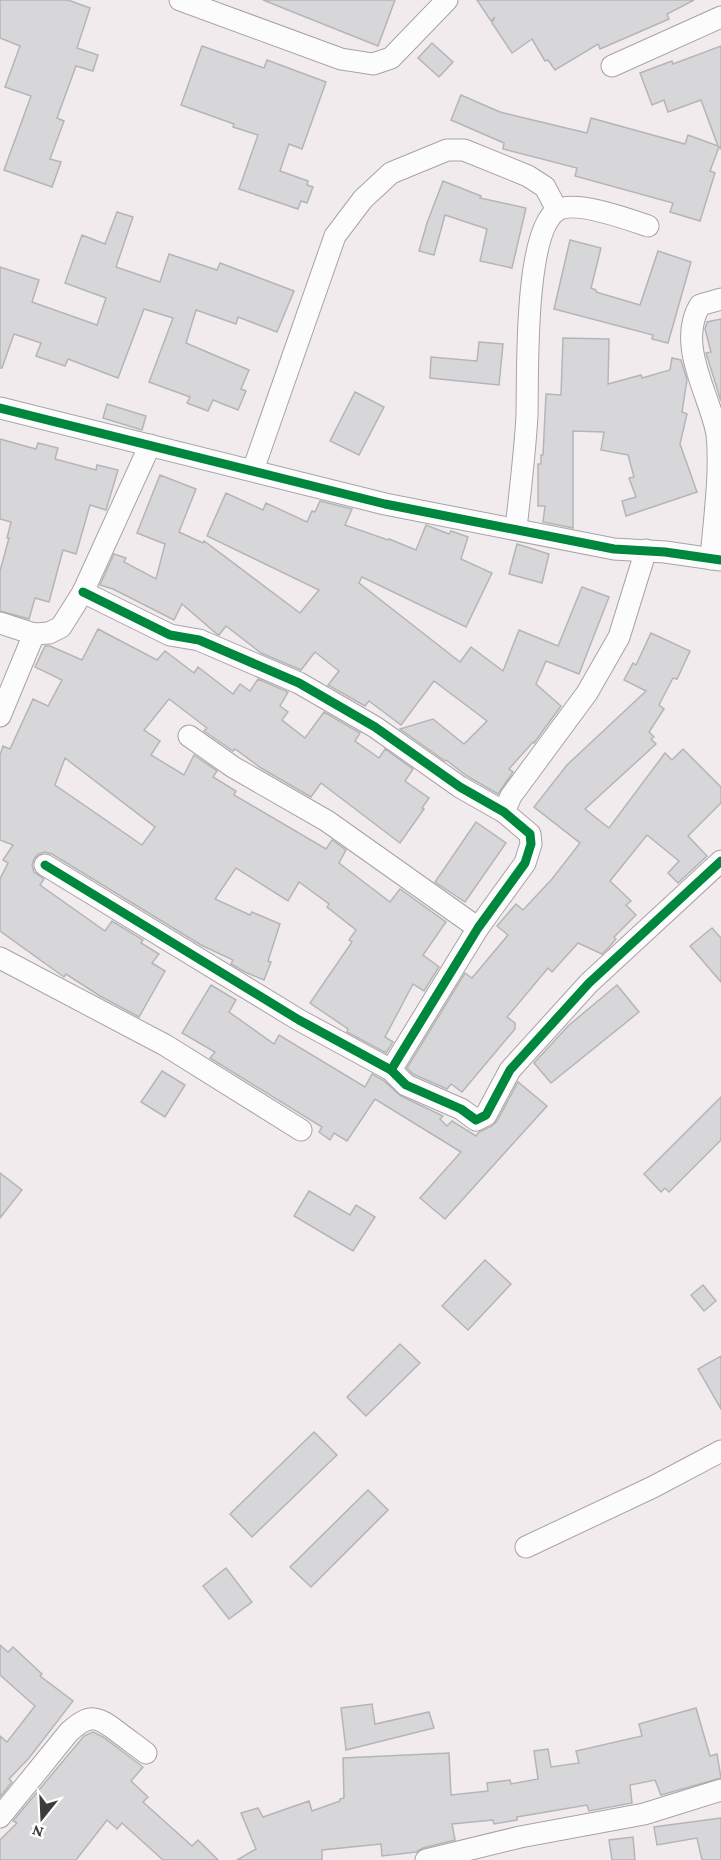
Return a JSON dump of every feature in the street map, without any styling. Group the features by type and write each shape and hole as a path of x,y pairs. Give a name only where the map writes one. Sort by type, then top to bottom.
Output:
{"street":[{"path":"180,0 341,59 374,64 391,58 447,0"},
{"path":"612,66 721,17"},
{"path":"253,470 335,236 363,199 391,173 447,150 464,150 528,176 544,187 557,210"},
{"path":"516,528 526,417 534,263 545,222 557,210 570,206 624,217 648,226"},
{"path":"0,408 385,504 614,549 646,550 716,560 719,462 716,434 694,364 692,332 699,305 721,299"},
{"path":"0,623 34,634 49,633 61,627 83,592 150,445"},
{"path":"504,812 511,796 587,693 619,637 646,550"},
{"path":"83,592 171,635 199,640 299,683 375,727 460,787 504,812 530,834 531,844 525,863 478,928 391,1070"},
{"path":"0,716 34,634"},
{"path":"189,736 233,767 327,821 478,928"},
{"path":"45,865 298,1020 391,1070 406,1085 461,1109 476,1120 486,1115 510,1071 589,983 721,861"},
{"path":"0,958 165,1045 301,1130"},
{"path":"526,1547 653,1487 721,1451"},
{"path":"0,1817 61,1741 80,1722 101,1719 146,1754"},
{"path":"426,1860 520,1837 644,1814 721,1790"}],"building":[{"path":"0,0 68,0 90,8 77,48 98,55 93,71 76,66 57,118 64,121 50,159 61,162 52,187 4,170 31,96 5,87 20,46 0,38"},
{"path":"263,0 395,0 378,46"},
{"path":"477,0 694,0 667,14 669,19 600,49 598,44 555,70 548,60 545,61 532,39 512,53 492,23 495,17 491,21"},
{"path":"432,43 453,62 439,77 418,58"},
{"path":"202,46 264,68 267,60 326,82 302,149 289,144 280,171 308,181 307,185 313,187 307,203 301,201 298,209 239,189 258,135 181,105"},
{"path":"721,46 721,149 719,147 710,171 715,173 700,221 670,212 673,203 575,176 577,168 503,149 504,143 451,120 461,95 500,112 587,133 591,118 685,144 688,135 718,146 701,100 668,112 664,100 652,105 640,73 672,61 673,64"},
{"path":"443,181 481,196 480,198 526,208 512,268 480,261 487,229 445,215 434,255 419,251"},
{"path":"117,212 133,217 116,267 160,282 169,254 217,270 220,263 294,291 277,332 238,317 236,324 196,310 186,343 249,370 241,389 246,391 238,410 213,400 208,411 187,403 190,397 149,382 173,318 144,309 118,378 68,359 65,366 36,356 41,343 14,334 2,368 0,368 0,267 39,280 32,302 97,325 106,298 65,283 82,235 105,244"},
{"path":"570,240 601,248 591,288 596,292 640,305 658,251 691,262 668,343 652,339 653,335 554,309"},
{"path":"721,319 721,401 706,353 711,352 705,329 707,322"},
{"path":"563,338 609,339 608,384 670,370 672,358 681,360 687,380 682,412 687,414 680,444 697,492 626,516 622,501 636,497 629,478 634,477 628,455 601,450 604,432 573,431 573,528 543,522 545,506 538,506 538,464 541,464 541,455 543,455 546,394 561,395"},
{"path":"479,342 503,344 499,385 430,378 431,357 477,361"},
{"path":"355,392 384,407 359,455 330,441"},
{"path":"107,404 146,416 142,430 103,418"},
{"path":"0,439 36,449 38,443 58,448 55,459 96,470 97,465 118,470 106,510 90,505 76,554 63,550 49,602 35,598 29,619 0,611 0,571 11,522 0,519"},
{"path":"160,475 196,489 179,532 203,543 204,541 300,613 319,590 207,536 226,493 263,510 266,503 307,522 320,501 352,509 345,525 416,550 426,525 449,534 451,531 468,537 461,559 492,573 466,627 362,577 359,583 460,662 471,647 503,671 519,630 558,646 582,587 609,597 579,674 546,661 536,684 561,706 534,743 509,769 513,772 498,794 467,776 400,729 433,719 464,744 487,721 434,681 401,725 369,701 365,706 328,685 339,671 315,652 301,670 261,653 226,626 219,635 217,634 182,604 174,620 113,589 100,585 114,554 126,558 124,562 156,579 165,544 137,533"},
{"path":"517,544 549,554 542,583 509,574"},
{"path":"98,629 157,660 165,651 194,673 198,667 233,694 240,684 250,691 258,679 288,692 280,706 288,712 282,720 305,738 324,712 360,733 355,741 379,758 385,749 413,769 405,781 429,798 400,843 321,783 311,797 261,768 235,749 233,751 204,731 207,728 169,699 144,730 160,741 151,755 184,775 194,755 217,771 213,777 236,791 234,795 326,849 332,840 346,850 339,863 390,902 400,889 446,922 423,955 439,967 424,991 413,984 385,1037 393,1042 386,1053 347,1032 348,1029 310,1003 352,942 349,940 356,930 327,907 329,904 299,882 288,901 236,868 215,899 250,915 252,912 280,924 264,980 231,964 233,960 201,945 52,854 45,852 38,854 32,865 34,872 44,879 40,885 105,931 112,921 143,940 141,943 159,954 152,963 165,971 139,1017 66,974 64,977 0,931 0,879 8,863 3,860 13,845 0,840 0,755 3,746 10,749 33,699 48,706 62,680 35,667 45,646 82,660","holes":["65,758 155,827 142,845 55,785"]},
{"path":"651,633 690,651 677,679 673,678 659,705 664,709 649,732 656,744 585,809 609,828 665,753 672,760 683,749 721,787 721,803 688,836 707,856 678,883 668,873 679,861 647,835 610,881 631,901 626,905 636,915 614,937 616,939 610,946 602,954 578,943 552,972 548,968 507,1017 515,1023 515,1029 462,1092 451,1084 447,1089 413,1074 407,1068 465,973 472,978 508,935 497,926 516,904 523,910 552,879 580,843 534,807 567,765 646,691 624,680 633,663 636,665"},
{"path":"476,822 506,843 465,902 435,882"},
{"path":"712,928 721,938 721,982 690,946"},
{"path":"211,985 236,1000 229,1012 274,1044 279,1035 365,1087 372,1074 383,1080 401,1096 443,1116 440,1119 447,1126 452,1121 476,1136 497,1121 518,1082 547,1106 445,1219 420,1198 461,1152 375,1099 347,1141 334,1133 330,1140 319,1132 322,1127 210,1058 215,1052 182,1033"},
{"path":"617,985 639,1012 551,1083 534,1063 568,1026"},
{"path":"162,1071 185,1085 165,1117 141,1102"},
{"path":"721,1097 721,1140 669,1192 665,1188 661,1192 644,1174"},
{"path":"0,1173 22,1190 0,1218"},
{"path":"309,1191 350,1215 356,1205 375,1217 353,1251 294,1216"},
{"path":"485,1260 511,1284 468,1330 442,1306"},
{"path":"703,1285 716,1301 704,1311 691,1295"},
{"path":"400,1344 420,1363 366,1416 347,1397"},
{"path":"721,1356 721,1409 698,1369"},
{"path":"314,1432 337,1455 252,1537 230,1514"},
{"path":"368,1490 388,1510 311,1587 290,1567"},
{"path":"226,1568 252,1602 229,1619 203,1586"},
{"path":"0,1645 8,1652 13,1647 42,1674 40,1676 73,1701 29,1758 9,1779 12,1782 0,1797 0,1736 7,1742 35,1706 0,1675"},
{"path":"372,1704 375,1724 429,1712 434,1728 346,1750 341,1708"},
{"path":"696,1708 710,1756 717,1754 721,1778 661,1795 655,1780 630,1785 632,1803 589,1811 587,1805 517,1817 517,1820 494,1824 493,1820 452,1824 455,1840 416,1852 382,1856 381,1844 322,1850 322,1860 237,1860 256,1849 241,1813 258,1808 263,1817 309,1801 312,1811 340,1801 344,1798 343,1758 449,1753 451,1795 488,1791 487,1783 510,1780 511,1784 538,1779 534,1751 548,1749 551,1767 579,1763 576,1751 642,1736 639,1724"},
{"path":"93,1732 143,1767 131,1781 148,1797 143,1802 192,1846 198,1840 218,1860 163,1860 122,1823 117,1829 107,1820 76,1860 0,1860 0,1840 17,1823 13,1821 84,1736"},
{"path":"721,1818 721,1860 702,1860 697,1838 657,1845 654,1827"},
{"path":"633,1837 635,1860 612,1860 609,1840"}],"cycle path":[{"path":"0,408 385,504 614,549 665,552 721,560"},
{"path":"83,592 170,635 199,640 299,683 375,727 460,787 504,812 530,834 531,844 525,863 478,928 391,1070"},
{"path":"45,865 299,1020 391,1070 406,1085 461,1109 476,1120 486,1115 510,1070 589,983 721,861"}]}
